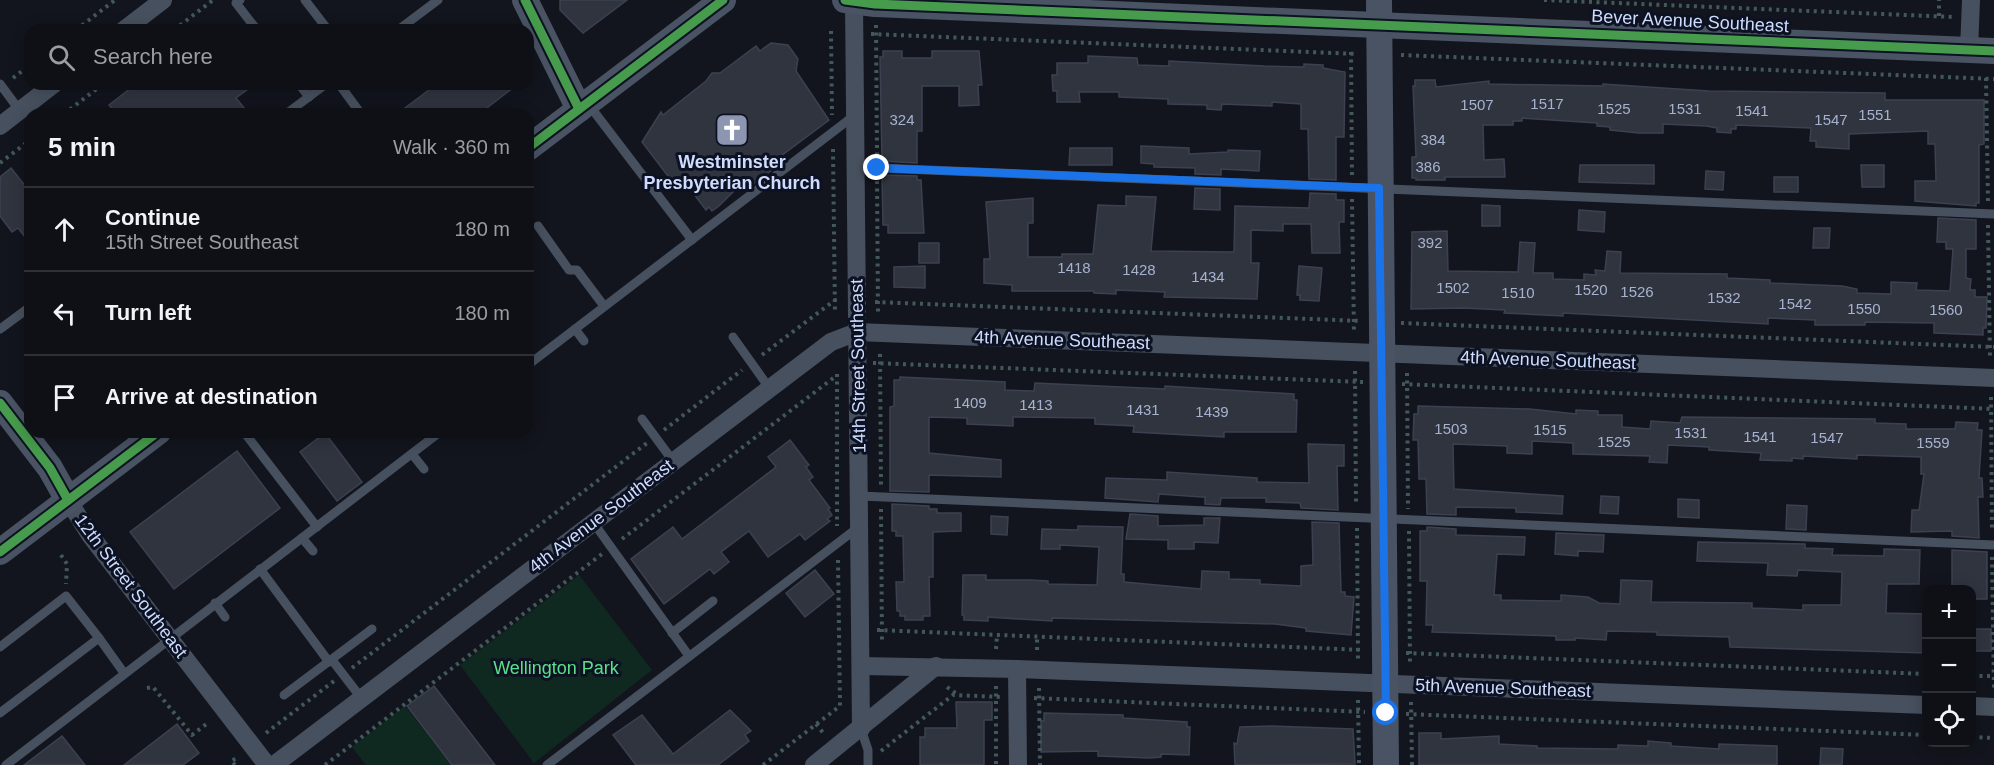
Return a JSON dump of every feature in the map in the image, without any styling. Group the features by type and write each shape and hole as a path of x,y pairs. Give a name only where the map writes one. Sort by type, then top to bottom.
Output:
{"street":[{"path":"132,24 163,0"},
{"path":"525,0 583,106"},
{"path":"534,143 723,0"},
{"path":"1971,0 1982,50"},
{"name":"Bever Avenue Southeast","path":"849,2 1378,12 1982,50"},
{"name":"14th Street Southeast","path":"849,2 855,116 861,729"},
{"path":"1378,12 1386,765"},
{"path":"0,126 46,90"},
{"name":"4th Avenue Southeast","path":"274,765 831,342 857,332 1994,378"},
{"name":"12th Street Southeast","path":"0,403 24,434"},
{"name":"12th Street Southeast","path":"27,438 50,468 88,532 267,765"},
{"path":"0,552 150,438"},
{"name":"5th Avenue Southeast","path":"861,666 936,666 1922,705"},
{"path":"814,765 936,666"},
{"path":"1017,669 1018,765"},
{"path":"1976,706 1994,707"}],"lane":[{"path":"240,0 236,3 252,24"},
{"path":"305,0 323,24"},
{"path":"406,24 438,0"},
{"path":"1,86 20,111"},
{"path":"304,90 309,97"},
{"path":"294,108 318,90"},
{"path":"344,90 357,108"},
{"path":"583,106 692,240"},
{"path":"534,360 692,240 801,163 833,132 855,116"},
{"path":"855,167 1994,214"},
{"path":"538,226 569,270 577,270 604,306"},
{"path":"0,329 24,311"},
{"path":"575,329 584,342"},
{"path":"733,337 770,388"},
{"path":"642,419 673,461"},
{"path":"249,438 317,527"},
{"path":"6,765 432,438"},
{"path":"412,454 424,469"},
{"path":"860,496 1994,544"},
{"path":"593,522 689,656"},
{"path":"547,765 860,526"},
{"path":"302,538 313,551"},
{"path":"260,569 362,699"},
{"path":"0,647 66,596 124,673"},
{"path":"672,633 713,601"},
{"path":"215,603 225,617"},
{"path":"284,695 372,629"},
{"path":"0,714 99,638"},
{"path":"861,729 868,763"}],"path":[{"path":"84,24 115,0"},
{"path":"182,24 213,0"},
{"path":"1544,0 1955,17"},
{"path":"1939,0 1939,16"},
{"path":"831,32 835,314"},
{"path":"868,33 1363,54"},
{"path":"1391,55 1994,79"},
{"path":"1,86 24,69"},
{"path":"72,108 95,90"},
{"path":"0,163 24,145"},
{"path":"266,733 835,300"},
{"path":"871,301 1366,321"},
{"path":"1394,323 1994,347"},
{"path":"872,363 1367,382"},
{"path":"325,765 836,376 838,371"},
{"path":"1396,383 1994,409"},
{"path":"61,555 67,564 66,596"},
{"path":"874,630 1371,651"},
{"path":"996,649 997,635"},
{"path":"1037,637 1037,650"},
{"path":"1398,652 1922,674"},
{"path":"1976,676 1994,676"},
{"path":"996,686 996,765"},
{"path":"1039,686 1040,765"},
{"path":"147,688 153,687 192,735 209,722"},
{"path":"947,687 956,694 1002,697"},
{"path":"868,763 956,694"},
{"path":"1030,698 1370,712"},
{"path":"1358,699 1359,765"},
{"path":"1411,702 1412,765"},
{"path":"763,765 840,706"},
{"path":"1399,714 1922,735"},
{"path":"816,724 824,734"},
{"path":"1976,737 1994,738"},
{"path":"235,765 231,761 237,758"}],"green space":[{"name":"Wellington Park","path":"579,575 652,670 534,763 460,665"},
{"path":"405,706 451,765 366,765 352,747"}],"building":[{"path":"560,0 627,0 583,33 560,10"},
{"name":"Westminster Presbyterian Church","path":"771,43 788,45 798,59 796,71 829,120 773,162 776,167 747,189 742,183 719,206 712,211 709,207 706,210 685,182 677,188 642,142 661,112 663,115 706,81 712,73 720,73 756,46 760,51"},
{"path":"883,51 902,51 902,58 932,58 932,51 979,51 982,85 978,85 979,105 959,106 959,86 922,86 922,131 917,131 917,163 882,161 880,57 883,57"},
{"path":"1088,56 1137,58 1138,65 1169,66 1169,61 1304,67 1304,64 1323,65 1323,68 1345,72 1344,137 1336,137 1336,180 1309,179 1308,129 1301,129 1301,104 1272,102 1272,106 1222,104 1221,110 1207,109 1207,105 1168,104 1168,99 1119,97 1119,92 1079,92 1080,102 1057,102 1057,91 1053,91 1052,75 1057,75 1057,63 1088,63"},
{"path":"1415,80 1435,80 1436,87 1489,81 1489,84 1603,86 1603,84 1709,91 1885,93 1885,100 1984,100 1984,144 1979,145 1979,203 1976,203 1976,206 1915,201 1915,181 1936,181 1935,144 1928,144 1928,131 1849,134 1849,149 1816,147 1816,141 1810,141 1811,128 1736,125 1736,129 1731,129 1731,133 1717,132 1717,128 1706,126 1663,124 1663,133 1639,133 1610,130 1610,127 1597,126 1597,123 1522,118 1522,121 1513,121 1513,125 1483,125 1484,160 1504,159 1505,177 1445,177 1445,180 1416,180 1412,178 1412,157 1416,157 1413,86 1415,86"},
{"path":"128,90 247,90 236,98 244,108 112,108 109,105"},
{"path":"429,90 510,90 487,108 405,108"},
{"path":"1141,146 1189,148 1189,154 1228,152 1228,150 1260,151 1259,171 1221,169 1221,175 1195,174 1195,168 1154,167 1154,164 1141,163"},
{"path":"1070,148 1112,148 1112,165 1069,165"},
{"path":"1580,165 1654,165 1654,184 1579,182"},
{"path":"1861,165 1884,165 1884,187 1862,187"},
{"path":"11,168 24,184 24,236 18,228 12,232 0,216 0,177"},
{"path":"1706,171 1724,172 1723,190 1705,189"},
{"path":"882,175 917,176 917,180 921,180 924,233 888,233 888,225 883,225"},
{"path":"1774,177 1798,177 1798,192 1774,192"},
{"path":"1195,188 1220,189 1220,210 1194,209"},
{"path":"1310,193 1336,194 1336,200 1344,200 1344,222 1339,222 1340,253 1312,253 1311,224 1283,224 1283,231 1251,230 1251,263 1259,263 1257,299 1164,297 1165,292 1116,290 1116,294 1094,293 1094,291 1012,291 1012,285 984,283 984,259 990,259 986,202 1033,198 1033,223 1028,223 1028,257 1062,257 1062,254 1093,254 1098,205 1126,206 1126,196 1156,197 1151,251 1234,252 1235,206 1309,208"},
{"path":"1482,205 1500,206 1500,226 1482,226"},
{"path":"1579,210 1605,212 1604,232 1578,230"},
{"path":"1938,218 1976,220 1976,249 1966,249 1966,278 1971,279 1970,290 1975,290 1975,297 1987,297 1986,328 1983,328 1983,335 1934,333 1934,323 1865,322 1865,325 1815,325 1815,320 1768,318 1768,324 1563,313 1563,316 1504,313 1505,310 1463,308 1411,309 1412,232 1447,231 1448,271 1518,272 1520,242 1535,243 1533,273 1553,273 1553,279 1584,280 1584,274 1596,275 1595,270 1605,271 1607,251 1621,252 1620,273 1727,274 1727,278 1770,280 1770,283 1842,286 1857,289 1857,293 1891,294 1891,282 1917,283 1916,290 1950,291 1953,249 1946,249 1946,242 1937,242"},
{"path":"1814,228 1830,228 1829,248 1813,248"},
{"path":"919,243 939,243 939,263 919,263"},
{"path":"925,266 925,288 894,287 894,267"},
{"path":"1299,266 1322,268 1319,301 1300,300 1300,295 1297,295"},
{"path":"900,377 1005,382 1005,390 1034,391 1035,383 1165,389 1165,386 1294,394 1294,400 1297,400 1296,432 1224,432 1224,437 1133,432 1134,426 1095,424 1095,418 1013,417 1013,426 967,424 967,418 929,417 929,453 1001,460 1001,477 929,475 929,492 890,491 890,407 894,406 894,380 900,380"},
{"path":"1418,406 1530,409 1576,414 1576,410 1598,411 1598,415 1622,415 1622,427 1650,429 1651,421 1680,423 1682,417 1875,419 1875,423 1906,424 1906,429 1955,429 1956,422 1978,423 1977,430 1982,430 1979,478 1982,478 1983,497 1978,497 1979,538 1952,536 1952,531 1911,532 1912,510 1919,510 1924,474 1921,474 1921,457 1857,455 1857,459 1803,456 1803,459 1792,458 1792,461 1760,460 1761,453 1668,445 1667,463 1649,462 1650,456 1573,454 1573,443 1532,441 1532,454 1507,453 1507,446 1453,444 1454,489 1563,496 1562,514 1516,512 1516,508 1456,507 1456,515 1427,514 1426,479 1419,479 1418,440 1413,440 1414,414 1418,414"},
{"path":"318,438 329,438 362,482 337,501 300,452"},
{"path":"790,440 809,465 806,467 813,477 809,480 830,508 828,509 832,515 827,519 830,521 805,540 800,534 768,557 749,531 721,552 729,562 714,574 710,569 664,604 631,559 673,527 682,539 776,467 768,457"},
{"path":"1308,444 1344,445 1344,466 1337,466 1338,510 1301,508 1300,503 1266,502 1266,498 1221,498 1220,505 1205,504 1205,497 1159,494 1158,502 1105,498 1106,478 1167,480 1167,472 1257,478 1257,482 1309,483"},
{"path":"237,451 280,508 174,589 130,532"},
{"path":"1601,496 1619,497 1618,514 1600,513"},
{"path":"1678,499 1699,500 1699,518 1678,517"},
{"path":"892,504 929,506 929,509 937,509 937,513 961,513 961,531 933,532 933,577 929,577 930,616 923,616 923,620 905,620 905,616 900,616 900,611 897,611 896,582 904,582 903,536 896,536 896,531 892,531"},
{"path":"1787,505 1807,506 1806,530 1786,529"},
{"path":"1130,514 1158,516 1158,526 1204,525 1204,518 1220,518 1218,543 1194,542 1194,549 1168,549 1168,540 1126,539"},
{"path":"991,516 1008,517 1007,535 991,534"},
{"path":"1312,522 1339,523 1341,592 1345,592 1345,596 1354,597 1351,635 1306,631 1306,628 1275,624 1052,618 1052,621 988,617 988,621 964,620 964,615 962,615 963,575 986,575 986,580 1031,580 1048,581 1048,584 1097,585 1099,547 1060,545 1060,549 1041,549 1042,529 1078,530 1078,526 1123,527 1121,574 1124,574 1124,582 1201,589 1202,571 1229,572 1229,579 1260,580 1260,584 1301,586 1301,566 1313,565"},
{"path":"1427,527 1456,529 1456,535 1525,537 1524,555 1497,554 1494,595 1501,595 1501,600 1561,601 1561,595 1588,597 1599,603 1620,604 1621,580 1652,581 1651,602 1752,603 1752,608 1803,610 1803,605 1841,605 1842,572 1798,570 1797,576 1767,575 1768,563 1697,561 1698,542 1805,544 1805,548 1833,549 1832,555 1884,556 1884,549 1920,550 1919,584 1887,584 1886,613 1922,614 1922,653 1730,647 1729,637 1657,635 1657,632 1607,631 1606,640 1575,638 1575,640 1556,640 1556,636 1432,632 1433,625 1426,625 1427,581 1420,581 1420,531 1427,531"},
{"path":"1556,533 1604,535 1603,552 1578,551 1578,556 1555,554"},
{"path":"1952,550 1987,552 1987,599 1976,599 1976,585 1952,585"},
{"path":"815,570 834,594 805,617 786,593"},
{"path":"1976,629 1991,629 1991,651 1976,651"},
{"path":"434,686 495,765 452,765 407,706"},
{"path":"956,702 992,702 992,720 984,720 984,765 920,765 920,737 925,737 925,728 957,728"},
{"path":"730,710 751,731 745,735 749,741 718,765 636,765 613,735 642,715 673,754"},
{"path":"1044,713 1123,715 1123,718 1187,722 1187,727 1190,727 1189,755 1161,754 1161,757 1150,758 1098,756 1098,751 1041,752 1041,721 1044,721"},
{"path":"177,724 199,753 183,765 124,765"},
{"path":"1240,727 1353,729 1355,764 1235,765 1234,743 1237,744"},
{"path":"1419,733 1441,733 1441,739 1499,736 1499,744 1537,746 1537,748 1618,749 1618,745 1648,746 1648,741 1671,743 1671,746 1719,749 1719,744 1777,746 1777,765 1419,765"},
{"path":"62,736 85,765 24,765"},
{"path":"1821,748 1843,749 1842,765 1820,765"}],"cycle path":[{"path":"525,0 579,109"},
{"path":"534,143 723,0"},
{"path":"845,0 875,4 1994,51"},
{"path":"0,403 24,434"},
{"path":"27,438 50,468 68,500"},
{"path":"0,552 150,438"}],"place":[{"name":"Westminster Presbyterian Church","path":"732,130"}],"route":[{"path":"877,168 1379,188 1386,713"}]}
